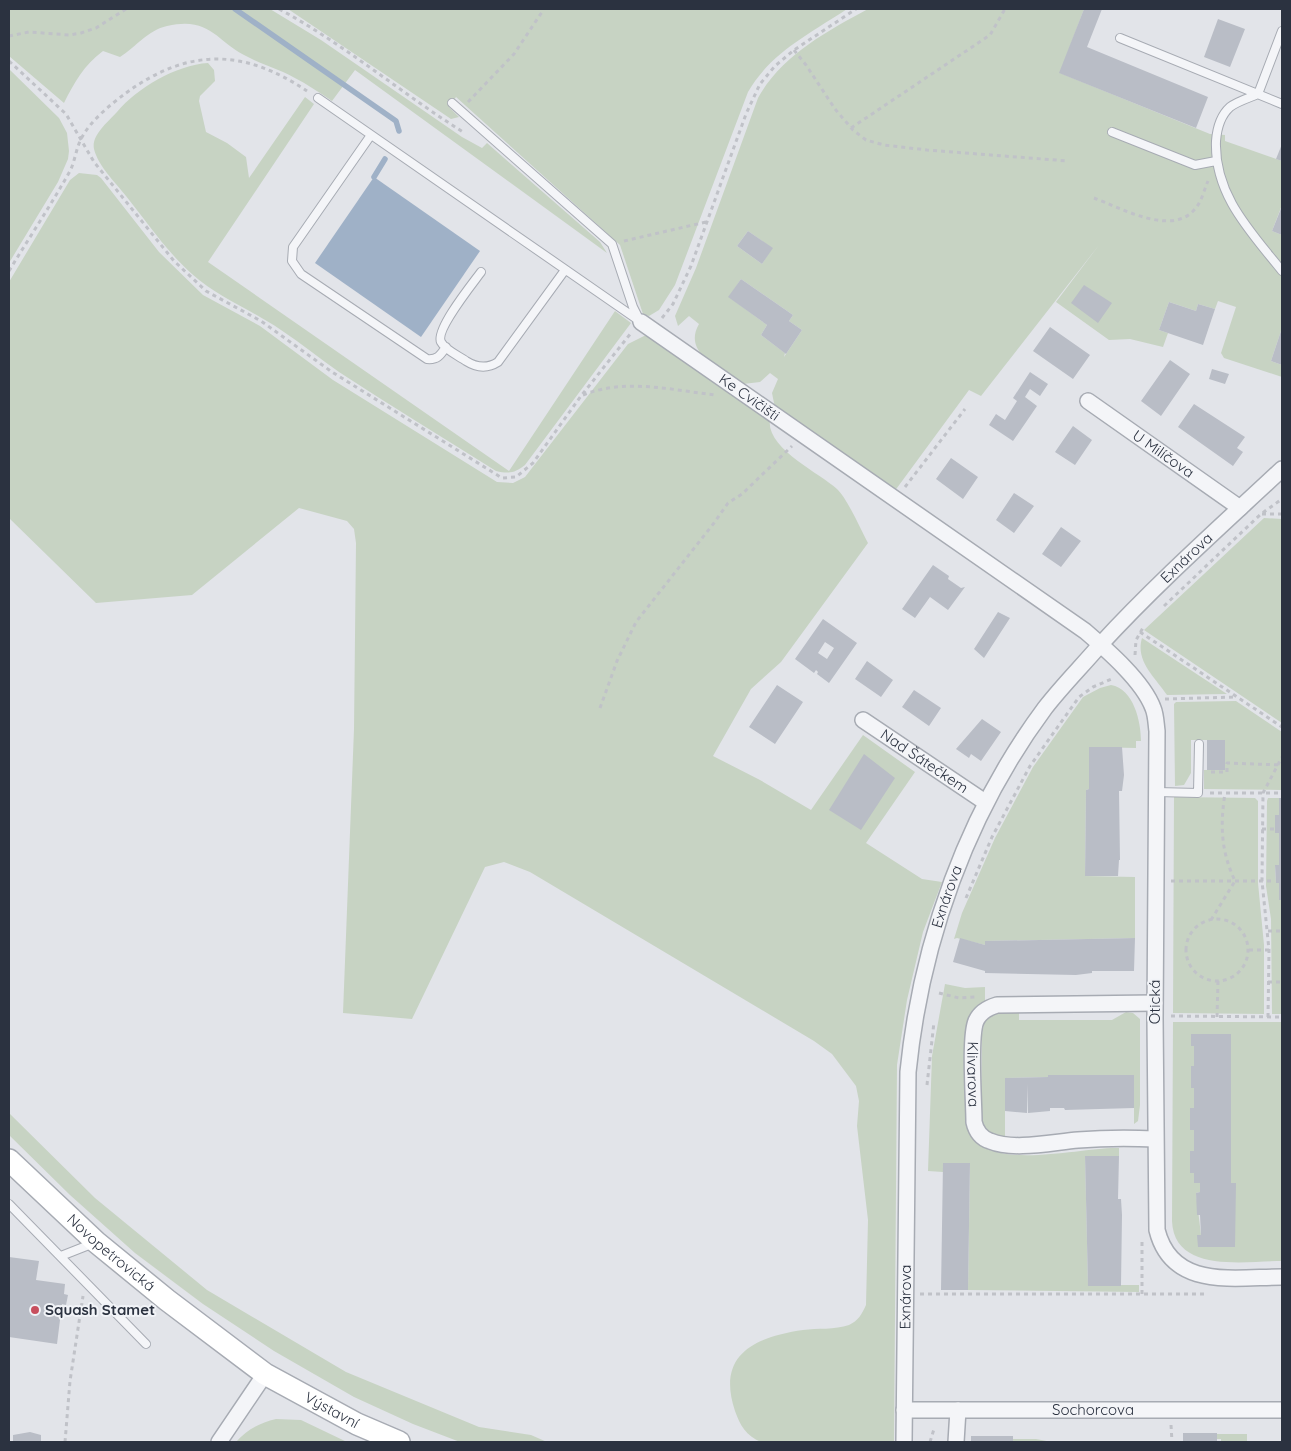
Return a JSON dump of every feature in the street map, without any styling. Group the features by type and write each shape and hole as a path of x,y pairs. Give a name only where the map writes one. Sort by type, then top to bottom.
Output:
{"main road":[{"name":"Novopetrovická","path":"10,1165 96,1242 167,1300 266,1374"},
{"name":"Výstavní","path":"266,1374 357,1424 399,1442"}],"street":[{"name":"Ke Cvičišti","path":"641,322 1076,625 1100,645"},
{"name":"U Milíčova","path":"1088,400 1240,508"},
{"name":"Exnárova","path":"904,1442 906,1110 912,1029 922,978 934,935 955,875 986,802 1028,732 1046,707 1128,614 1282,469"},
{"name":"Otická","path":"1100,645 1121,676 1154,710 1157,731 1155,1003 1157,1230 1164,1249 1173,1262 1187,1270 1207,1276 1282,1277"},
{"name":"Nad Šátečkem","path":"863,720 986,802"},
{"name":"Klivarova","path":"1155,1003 996,1005 983,1011 979,1016 973,1034 974,1122 979,1134 984,1138 998,1143 1021,1144 1094,1139 1155,1139"},
{"path":"219,1442 266,1374"},
{"name":"Sochorcova","path":"904,1410 1282,1410"},
{"path":"956,1442 958,1410"}],"lane":[{"path":"1282,31 1258,94 1232,106 1218,123 1216,134 1216,161 1221,181 1230,203 1282,271"},
{"path":"1120,38 1282,104"},
{"path":"318,98 641,322"},
{"path":"452,103 612,244 633,307 641,322"},
{"path":"1112,132 1195,165 1216,161"},
{"path":"371,135 294,247 292,261 301,274 426,359 434,360 440,357 446,347"},
{"path":"481,272 441,331 441,342 472,365 482,368 498,362 565,270"},
{"path":"1157,792 1198,793 1199,744"},
{"path":"9,1204 146,1344"},
{"path":"61,1256 96,1242"}],"path":[{"path":"9,36 29,32 69,35 81,33 96,28 126,9"},
{"path":"279,9 343,48 428,110 478,142 490,137"},
{"path":"460,110 514,54 544,9"},
{"path":"9,61 66,114 94,162 168,254 206,291 261,321 332,372 495,474 508,478 522,474 538,456 581,396 641,322 659,321 673,304 691,266 746,114 760,84 775,66 794,50 856,9"},
{"path":"851,128 990,35 1005,9"},
{"path":"794,50 835,109 851,128 866,140 884,145 1068,161"},
{"path":"9,272 70,171 81,138 115,101 150,77 188,61 226,59 247,63 284,77 318,98"},
{"path":"1094,198 1145,217 1162,221 1179,219 1194,210 1200,203 1216,161"},
{"path":"612,244 706,221"},
{"path":"581,396 606,388 626,386 733,397 748,396"},
{"path":"896,499 965,409"},
{"path":"600,708 617,661 636,622 714,524 728,503 742,494 768,471 803,435"},
{"path":"1159,611 1261,514 1282,498"},
{"path":"1261,514 1282,514"},
{"path":"964,902 992,837 1030,766 1079,698 1093,688 1121,676 1136,660 1135,645 1145,624"},
{"path":"1140,632 1282,727"},
{"path":"1112,681 1121,676"},
{"path":"1164,699 1238,697"},
{"path":"1268,1017 1269,950 1262,881 1263,793 1282,757"},
{"path":"1198,772 1227,772 1227,763 1282,765"},
{"path":"1198,793 1282,794"},
{"path":"1224,793 1222,843 1235,881"},
{"path":"1262,828 1274,829"},
{"path":"1171,881 1274,881"},
{"path":"1211,920 1235,881"},
{"path":"1211,920 1229,921 1239,928 1246,938 1249,950 1247,962 1240,972 1230,979 1218,981 1206,979 1196,973 1189,963 1186,951 1188,939 1195,928 1211,920"},
{"path":"1268,931 1282,931"},
{"path":"1249,950 1269,950"},
{"path":"1217,1016 1218,981"},
{"path":"1268,982 1282,982"},
{"path":"937,1002 940,984"},
{"path":"939,993 959,998 983,997"},
{"path":"1171,1016 1282,1017"},
{"path":"926,1090 934,1019"},
{"path":"65,1442 69,1389 85,1280"},
{"path":"916,1294 1214,1294"},
{"path":"1171,1425 1172,1442"},
{"path":"930,1442 934,1429"}],"green space":[{"path":"9,9 270,9 321,40 462,137 482,148 487,143 600,242 607,253 355,70 332,101 298,80 237,51 204,27 182,24 167,26 154,31 120,57 103,51 90,62 80,75 64,103 9,56"},
{"path":"288,9 847,9 792,45 757,78 748,92 675,285 659,310 649,316 643,314 620,245 456,97 449,107 459,117 451,119"},
{"path":"868,9 1084,9 1060,73 1210,134 1225,135 1225,141 1282,161 1282,205 1272,231 1282,235 1282,328 1271,361 1282,365 1282,377 1224,358 1221,353 1236,307 1218,301 1215,309 1198,304 1196,311 1169,302 1159,330 1168,333 1163,347 1130,339 1109,340 1056,302 1099,245 981,396 969,390 894,492 775,408 772,393 778,379 770,373 760,382 743,384 731,378 707,360 696,345 695,338 699,324 689,316 678,326 675,316 696,268 758,98 779,69 792,57 852,17","holes":["748,231 772,248 762,264 737,246","741,279 793,315 789,321 802,330 784,357 785,353 761,335 767,325 729,297"]},
{"path":"208,63 214,70 215,81 200,96 199,101 206,132 227,143 246,157 249,178 305,97 314,104 208,262 509,471 615,311 631,323 525,465 512,472 496,471 339,372 270,323 213,290 192,274 174,256 108,174 99,162 94,149 95,139 105,124 125,103 146,86 183,68"},
{"path":"9,69 59,118 67,133 69,151 68,159 58,182 9,263"},
{"path":"79,173 97,175 101,178 159,252 203,295 260,326 333,380 497,482 513,483 525,477 628,344 646,335 770,419 771,430 776,440 785,450 837,489 845,499 868,543 781,662 751,689 713,756 760,780 811,810 863,735 915,772 866,843 922,879 942,882 923,932 907,1000 897,1065 894,1442 761,1442 751,1437 741,1425 730,1391 731,1375 736,1362 744,1352 755,1344 786,1333 808,1329 838,1328 849,1325 859,1317 866,1305 868,1220 857,1126 859,1101 856,1086 832,1054 814,1041 530,872 504,862 485,867 412,1019 343,1013 354,729 356,543 354,529 347,521 299,508 192,595 96,603 9,518 9,282 70,180"},
{"path":"1264,518 1282,519 1282,723 1144,630"},
{"path":"1142,638 1227,694 1167,695 1147,668 1141,654"},
{"path":"1111,685 1119,688 1131,699 1138,716 1141,741 1136,741 1136,748 1089,747 1089,789 1086,790 1085,876 1135,877 1135,938 985,941 985,945 957,938 954,939 962,913 995,838 1033,767 1083,697 1100,688"},
{"path":"1236,701 1282,732 1282,790 1204,789 1204,770 1225,770 1225,740 1191,740 1191,773 1184,785 1175,786 1174,704 1176,702"},
{"path":"1174,797 1255,798 1258,801 1258,883 1264,945 1264,1014 1173,1013"},
{"path":"1268,798 1279,798 1279,815 1275,815 1279,833 1279,865 1275,866 1276,883 1279,883 1279,900 1282,900 1282,1014 1272,1014 1271,919 1266,886"},
{"path":"945,984 965,988 985,987 985,1003 967,1031 966,1121 973,1138 988,1149 1008,1154 1056,1154 1119,1148 1119,1156 1085,1156 1088,1285 1139,1285 1139,1292 968,1290 970,1164 943,1172 928,1171 932,1056"},
{"path":"1000,1012 1019,1012 1019,1020 1112,1020 1126,1012 1133,1013 1140,1019 1140,1105 1138,1121 1134,1124 1134,1075 1049,1075 1048,1077 1005,1078 1005,1138 993,1136 987,1132 981,1121 982,1035 985,1018"},
{"path":"1173,1022 1282,1022 1282,1261 1232,1262 1214,1261 1198,1257 1185,1250 1176,1238 1172,1221","holes":["1231,1034 1231,1183 1235,1247 1198,1247 1198,1236 1201,1235 1196,1193 1200,1192 1200,1183 1194,1183 1194,1173 1190,1172 1190,1151 1194,1151 1194,1130 1190,1130 1191,1108 1194,1108 1194,1088 1191,1088 1191,1066 1194,1066 1194,1046 1191,1046 1191,1035"]},
{"path":"9,1113 95,1198 207,1290 346,1372 479,1427 531,1435 547,1442 460,1442 413,1424 354,1397 274,1351 203,1304 135,1253 70,1195 9,1135"},
{"path":"276,1419 301,1420 347,1442 236,1442 254,1427"},
{"path":"1216,1434 1247,1434 1247,1442 1221,1442 1221,1439 1216,1439"},
{"path":"1013,1439 1036,1439 1052,1442 1013,1442"}],"water":[{"path":"374,177 480,251 421,337 315,263"}],"building":[{"path":"1084,9 1102,9 1087,47 1208,97 1196,128 1059,73"},
{"path":"1218,19 1245,29 1230,67 1204,57"},
{"path":"1282,144 1282,161 1276,159"},
{"path":"1282,206 1282,235 1272,231"},
{"path":"748,231 773,248 762,264 737,246"},
{"path":"741,279 793,315 789,321 802,330 786,354 761,335 767,325 728,297"},
{"path":"1084,285 1112,303 1098,323 1071,303"},
{"path":"1169,302 1196,311 1198,304 1215,309 1203,345 1159,330"},
{"path":"1050,327 1090,355 1073,379 1033,351"},
{"path":"1282,328 1282,365 1271,361"},
{"path":"1170,360 1190,374 1161,416 1141,401"},
{"path":"1212,369 1229,374 1225,384 1209,379"},
{"path":"1030,372 1048,384 1040,396 1030,389 1025,397 1037,406 1013,441 989,425 996,414 1005,420 1017,401 1013,398"},
{"path":"1194,404 1245,437 1237,448 1243,452 1233,466 1178,427"},
{"path":"1073,426 1092,440 1075,465 1055,452"},
{"path":"951,458 978,477 963,499 936,479"},
{"path":"1014,493 1034,506 1014,533 996,520"},
{"path":"1061,527 1081,541 1061,567 1042,554"},
{"path":"933,565 949,576 948,579 961,588 965,587 948,610 930,597 915,618 902,609"},
{"path":"998,612 1010,618 984,658 974,649"},
{"path":"823,619 857,643 829,683 817,674 816,670 814,673 795,659","holes":["825,642 834,648 827,659 818,653"]},
{"path":"867,661 893,680 881,697 855,679"},
{"path":"777,685 803,702 775,744 749,727"},
{"path":"914,690 941,708 929,726 902,707"},
{"path":"982,719 1001,732 981,761 971,754 969,758 956,749"},
{"path":"1207,740 1225,740 1225,770 1207,770"},
{"path":"1089,747 1122,747 1124,775 1122,791 1119,791 1120,860 1118,876 1085,876 1086,790 1089,789"},
{"path":"864,754 895,778 861,830 829,810"},
{"path":"1279,798 1282,798 1282,900 1279,900 1279,883 1276,883 1275,865 1279,865 1279,833 1275,833 1275,815 1279,815"},
{"path":"960,938 985,945 985,941 1135,938 1134,971 1092,971 1092,973 1076,975 985,973 985,971 953,962"},
{"path":"1191,1034 1231,1034 1231,1183 1236,1183 1235,1247 1198,1247 1197,1235 1201,1235 1200,1215 1197,1215 1196,1193 1200,1192 1200,1183 1194,1183 1194,1173 1190,1173 1190,1151 1194,1151 1194,1130 1190,1130 1190,1108 1194,1108 1194,1088 1191,1088 1191,1066 1194,1066 1194,1046 1191,1046"},
{"path":"1048,1075 1134,1075 1134,1108 1065,1110 1064,1108 1050,1108 1050,1111 1028,1113 1027,1084 1027,1113 1005,1111 1005,1078 1048,1077"},
{"path":"1085,1156 1119,1156 1118,1199 1121,1199 1122,1215 1121,1286 1088,1286"},
{"path":"943,1163 970,1163 968,1290 941,1290"},
{"name":"Squash Stamet","path":"9,1257 39,1261 36,1280 65,1284 64,1294 68,1295 66,1305 62,1304 57,1344 9,1337"},
{"path":"30,1432 41,1435 41,1442 13,1442 13,1435"},
{"path":"1183,1433 1217,1433 1217,1442 1183,1442"},
{"path":"971,1436 1013,1436 1013,1442 971,1442"}],"waterway":[{"path":"235,9 396,121 399,131"},
{"path":"374,177 385,159"}],"place":[{"name":"Squash Stamet","path":"35,1310"}]}
